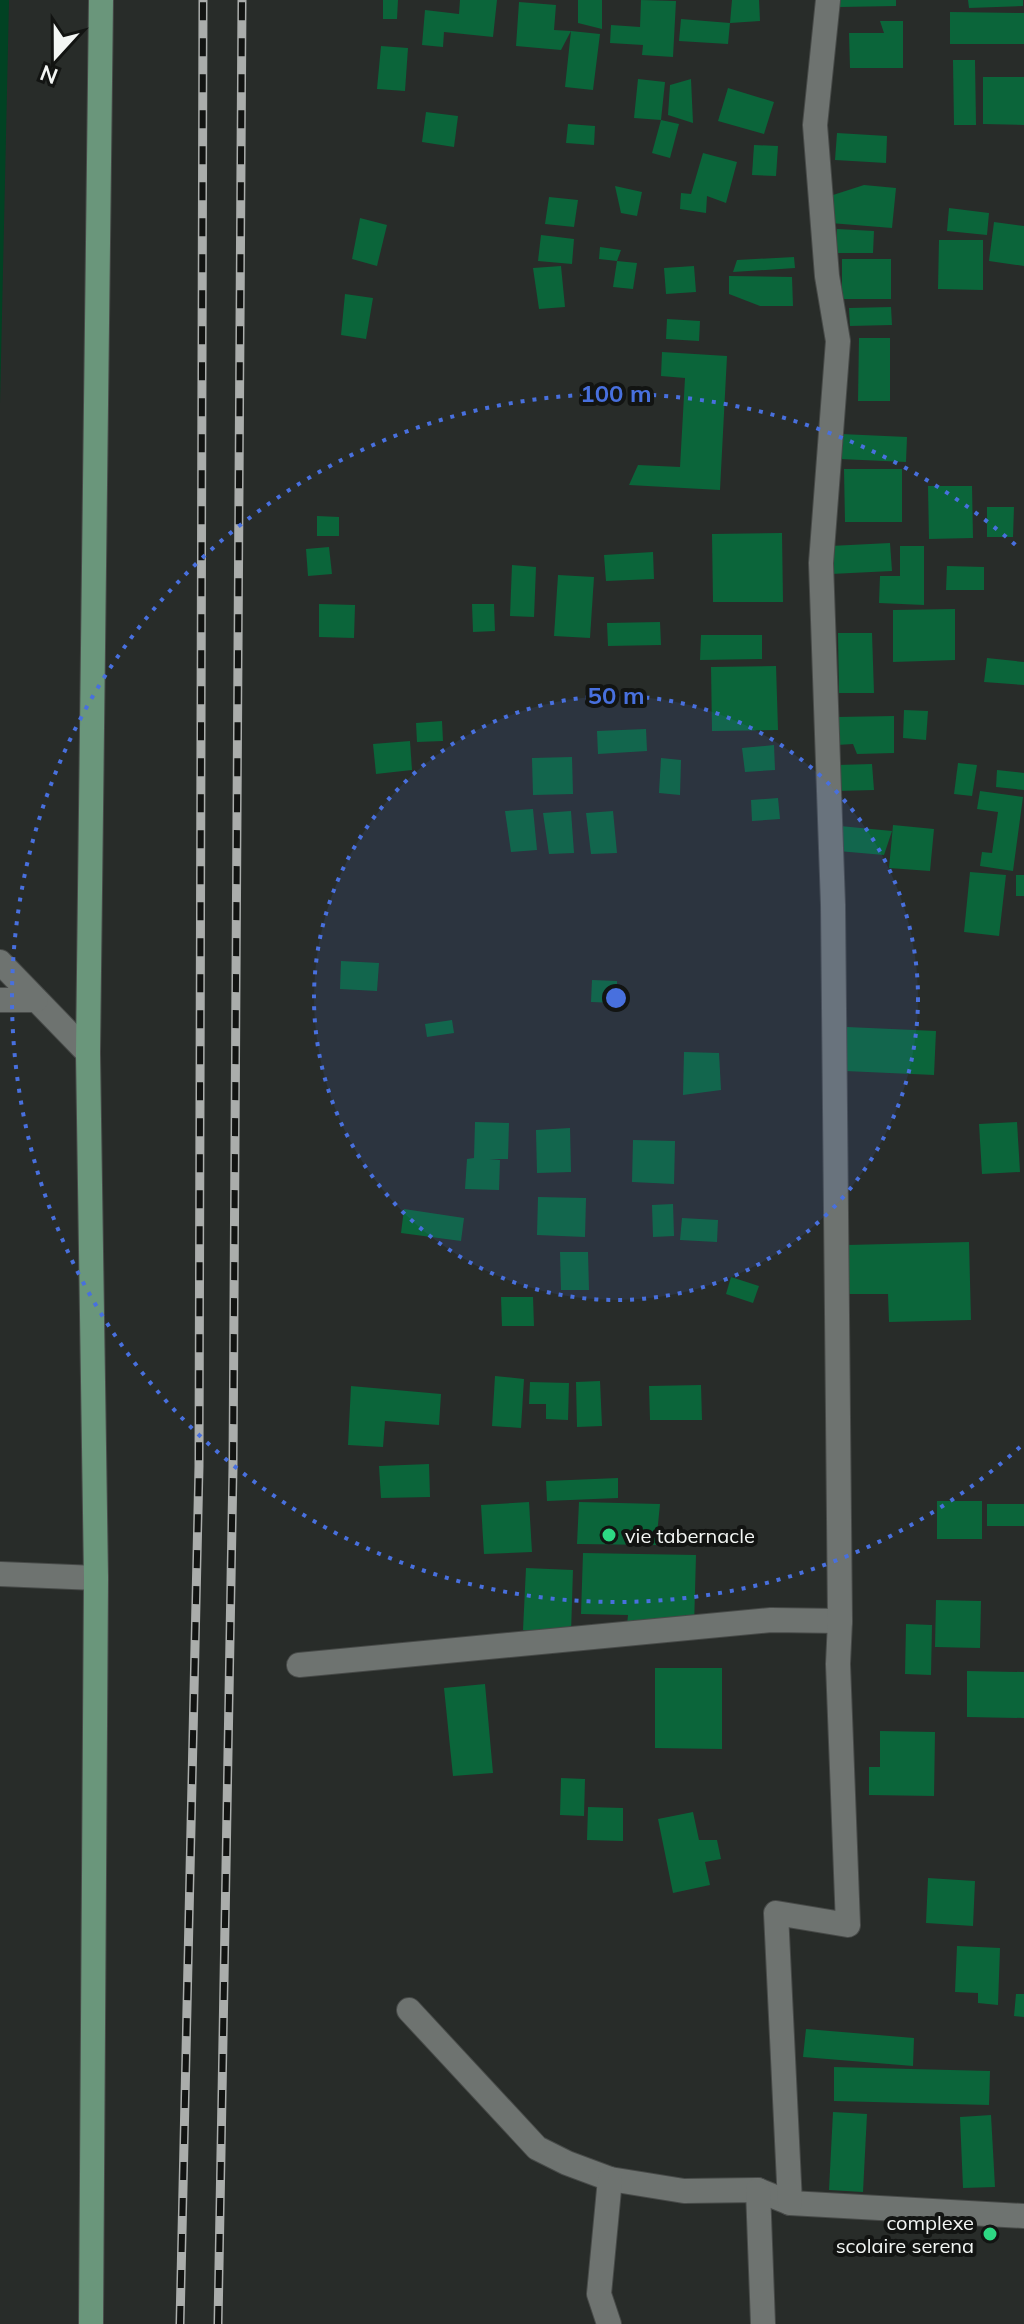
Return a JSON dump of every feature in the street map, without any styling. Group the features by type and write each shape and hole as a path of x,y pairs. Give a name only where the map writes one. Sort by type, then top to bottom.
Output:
{"main road":[{"path":"91,2324 96,1578 88,1053 101,0"}],"street":[{"path":"790,2203 776,1913 848,1925 838,1664 833,905 821,563 838,341 827,276 815,125 828,0"},
{"path":"0,962 88,1053"},
{"path":"0,1000 36,1000"},
{"path":"0,1574 96,1578"},
{"path":"299,1665 771,1620 840,1621"},
{"path":"409,2010 537,2148 610,2179 684,2191 758,2190 790,2203 1024,2216"},
{"path":"609,2324 599,2294 610,2179"},
{"path":"758,2190 763,2324"}],"green space":[{"path":"0,0 9,0 0,404"}],"building":[{"path":"383,0 398,0 397,19 383,19"},
{"path":"460,0 497,0 493,37 444,32 443,47 422,45 425,10 459,14"},
{"path":"578,0 602,0 602,29 578,23"},
{"path":"641,0 676,1 673,57 642,55 643,45 610,43 611,25 640,27"},
{"path":"732,0 759,0 760,21 730,23"},
{"path":"840,0 896,0 896,6 840,7"},
{"path":"968,0 1023,0 1023,6 969,8"},
{"path":"519,2 556,5 554,30 571,31 561,50 516,46"},
{"path":"950,12 1024,13 1024,44 950,44"},
{"path":"681,19 730,23 728,44 679,41"},
{"path":"880,21 903,21 903,68 850,68 849,33 884,33"},
{"path":"571,31 600,34 593,90 565,87"},
{"path":"381,46 408,48 405,91 377,89"},
{"path":"953,60 975,60 976,125 954,125"},
{"path":"983,77 1024,77 1024,125 983,124"},
{"path":"638,79 665,82 661,120 634,118"},
{"path":"691,79 693,123 668,115 670,85"},
{"path":"728,88 774,102 764,134 718,121"},
{"path":"426,112 458,116 454,147 422,142"},
{"path":"661,120 679,124 670,158 652,153"},
{"path":"568,124 595,126 594,145 566,143"},
{"path":"837,133 887,136 886,163 835,160"},
{"path":"754,145 778,146 776,176 752,175"},
{"path":"703,153 737,162 726,203 707,196 706,213 680,209 681,193 691,194"},
{"path":"864,185 896,188 892,228 830,223 833,195"},
{"path":"615,186 642,192 637,216 621,213"},
{"path":"549,197 578,200 574,227 545,224"},
{"path":"949,208 989,213 987,235 947,231"},
{"path":"360,218 387,225 377,266 352,259"},
{"path":"994,222 1024,226 1024,266 989,261"},
{"path":"837,229 874,231 873,253 836,253"},
{"path":"541,235 574,239 572,264 538,261"},
{"path":"939,240 983,240 983,290 938,289"},
{"path":"600,247 621,250 617,261 599,259"},
{"path":"794,257 795,268 733,272 737,260"},
{"path":"842,259 891,259 891,299 842,299"},
{"path":"617,261 637,263 633,289 613,287"},
{"path":"561,266 565,307 539,309 533,268"},
{"path":"694,266 696,292 666,294 664,268"},
{"path":"729,276 792,277 793,306 760,306 729,294"},
{"path":"345,294 373,298 366,339 341,335"},
{"path":"891,307 892,325 850,326 849,308"},
{"path":"667,319 700,321 699,341 666,339"},
{"path":"859,338 890,338 890,401 858,401"},
{"path":"662,352 727,356 720,490 629,485 638,465 680,467 685,378 661,376"},
{"path":"841,434 907,437 906,462 840,459"},
{"path":"844,469 902,469 902,522 845,522"},
{"path":"928,486 972,486 973,538 929,539"},
{"path":"987,507 1014,507 1013,537 987,537"},
{"path":"317,516 339,517 339,536 317,536"},
{"path":"782,533 783,602 713,602 712,534"},
{"path":"890,543 892,571 831,574 830,546"},
{"path":"900,546 924,546 924,605 879,603 880,576 900,576"},
{"path":"329,547 332,574 308,576 306,549"},
{"path":"653,552 654,579 606,581 604,555"},
{"path":"512,565 536,567 534,617 510,616"},
{"path":"947,566 984,567 984,590 946,590"},
{"path":"558,575 594,577 590,638 554,636"},
{"path":"319,604 355,605 354,638 319,637"},
{"path":"472,604 494,604 495,631 473,632"},
{"path":"955,609 955,660 893,662 893,610"},
{"path":"660,622 661,645 608,646 607,623"},
{"path":"838,633 872,633 874,693 839,693"},
{"path":"701,635 762,635 762,659 700,660"},
{"path":"987,658 1024,662 1024,685 984,682"},
{"path":"776,666 778,730 712,731 711,667"},
{"path":"904,710 928,711 926,740 903,738"},
{"path":"894,716 894,753 857,754 853,744 837,745 837,717"},
{"path":"442,721 443,741 417,742 416,723"},
{"path":"646,729 647,751 598,754 597,731"},
{"path":"410,741 412,770 376,774 373,744"},
{"path":"774,745 775,770 745,772 742,748"},
{"path":"572,757 573,794 533,795 532,758"},
{"path":"661,758 681,760 680,795 659,793"},
{"path":"958,763 977,765 972,796 954,794"},
{"path":"872,764 874,790 838,791 837,765"},
{"path":"997,770 1024,773 1024,790 996,787"},
{"path":"980,791 1023,797 1013,871 980,866 982,852 992,853 998,812 977,809"},
{"path":"778,798 780,819 752,821 751,800"},
{"path":"533,809 537,850 511,852 505,811"},
{"path":"571,811 574,853 549,854 543,813"},
{"path":"613,811 617,853 591,854 586,813"},
{"path":"893,825 934,829 930,871 889,868"},
{"path":"840,826 892,831 884,855 838,851"},
{"path":"970,872 1006,875 999,936 964,932"},
{"path":"1016,875 1024,875 1024,896 1016,896"},
{"path":"341,961 379,963 377,991 340,989"},
{"path":"592,980 617,981 617,1003 591,1002"},
{"path":"452,1020 454,1033 427,1037 425,1024"},
{"path":"847,1027 936,1031 934,1075 845,1071"},
{"path":"684,1052 719,1053 721,1090 683,1095"},
{"path":"475,1122 509,1123 508,1159 489,1159 500,1160 499,1190 465,1189 467,1159 474,1158"},
{"path":"1017,1122 1020,1172 982,1174 979,1124"},
{"path":"570,1128 571,1172 537,1173 536,1130"},
{"path":"633,1140 675,1141 674,1184 632,1182"},
{"path":"538,1197 586,1198 585,1237 537,1235"},
{"path":"673,1204 674,1236 653,1237 652,1205"},
{"path":"404,1209 464,1218 461,1241 401,1233"},
{"path":"682,1218 718,1220 717,1242 680,1240"},
{"path":"969,1242 971,1320 889,1322 888,1294 849,1294 847,1245"},
{"path":"560,1252 588,1252 589,1290 561,1290"},
{"path":"731,1277 759,1286 753,1303 726,1294"},
{"path":"501,1297 533,1297 534,1326 502,1326"},
{"path":"495,1376 524,1379 521,1428 492,1426"},
{"path":"600,1381 602,1426 577,1427 576,1382"},
{"path":"530,1382 569,1383 568,1420 546,1419 546,1404 529,1404"},
{"path":"701,1385 702,1420 650,1420 649,1386"},
{"path":"351,1386 441,1394 439,1425 385,1421 383,1447 348,1445"},
{"path":"429,1464 430,1497 381,1498 379,1466"},
{"path":"618,1478 618,1498 547,1501 546,1481"},
{"path":"937,1501 982,1501 982,1539 937,1539"},
{"path":"529,1502 532,1552 484,1554 481,1505"},
{"path":"579,1502 660,1504 656,1545 577,1544"},
{"path":"987,1504 1024,1504 1024,1526 987,1526"},
{"path":"583,1553 696,1555 694,1627 627,1625 628,1615 581,1614"},
{"path":"526,1568 573,1570 571,1633 523,1630"},
{"path":"936,1600 981,1601 980,1648 935,1647"},
{"path":"906,1624 932,1625 931,1675 905,1674"},
{"path":"655,1668 722,1668 722,1749 655,1748"},
{"path":"967,1671 1024,1672 1024,1718 967,1717"},
{"path":"485,1684 493,1773 453,1776 444,1688"},
{"path":"880,1731 935,1732 934,1796 869,1795 869,1767 880,1767"},
{"path":"561,1778 585,1779 584,1816 560,1815"},
{"path":"588,1807 623,1808 623,1841 587,1840"},
{"path":"693,1812 699,1840 717,1840 721,1859 705,1862 710,1885 673,1893 658,1819"},
{"path":"928,1878 975,1881 973,1926 926,1923"},
{"path":"957,1946 1000,1948 998,2005 978,2003 978,1993 955,1992"},
{"path":"1016,1994 1024,1994 1024,2017 1014,2016"},
{"path":"806,2029 914,2038 913,2066 803,2057"},
{"path":"834,2067 990,2071 989,2105 834,2101"},
{"path":"833,2112 867,2114 863,2192 829,2190"},
{"path":"991,2115 995,2187 963,2188 960,2117"}],"railway":[{"path":"180,2324 199,1466 203,0"},
{"path":"218,2324 233,1467 242,0"}],"place":[{"name":"vie tabernacle","path":"609,1535"},
{"name":"complexe scolaire serena","path":"990,2234"}]}
